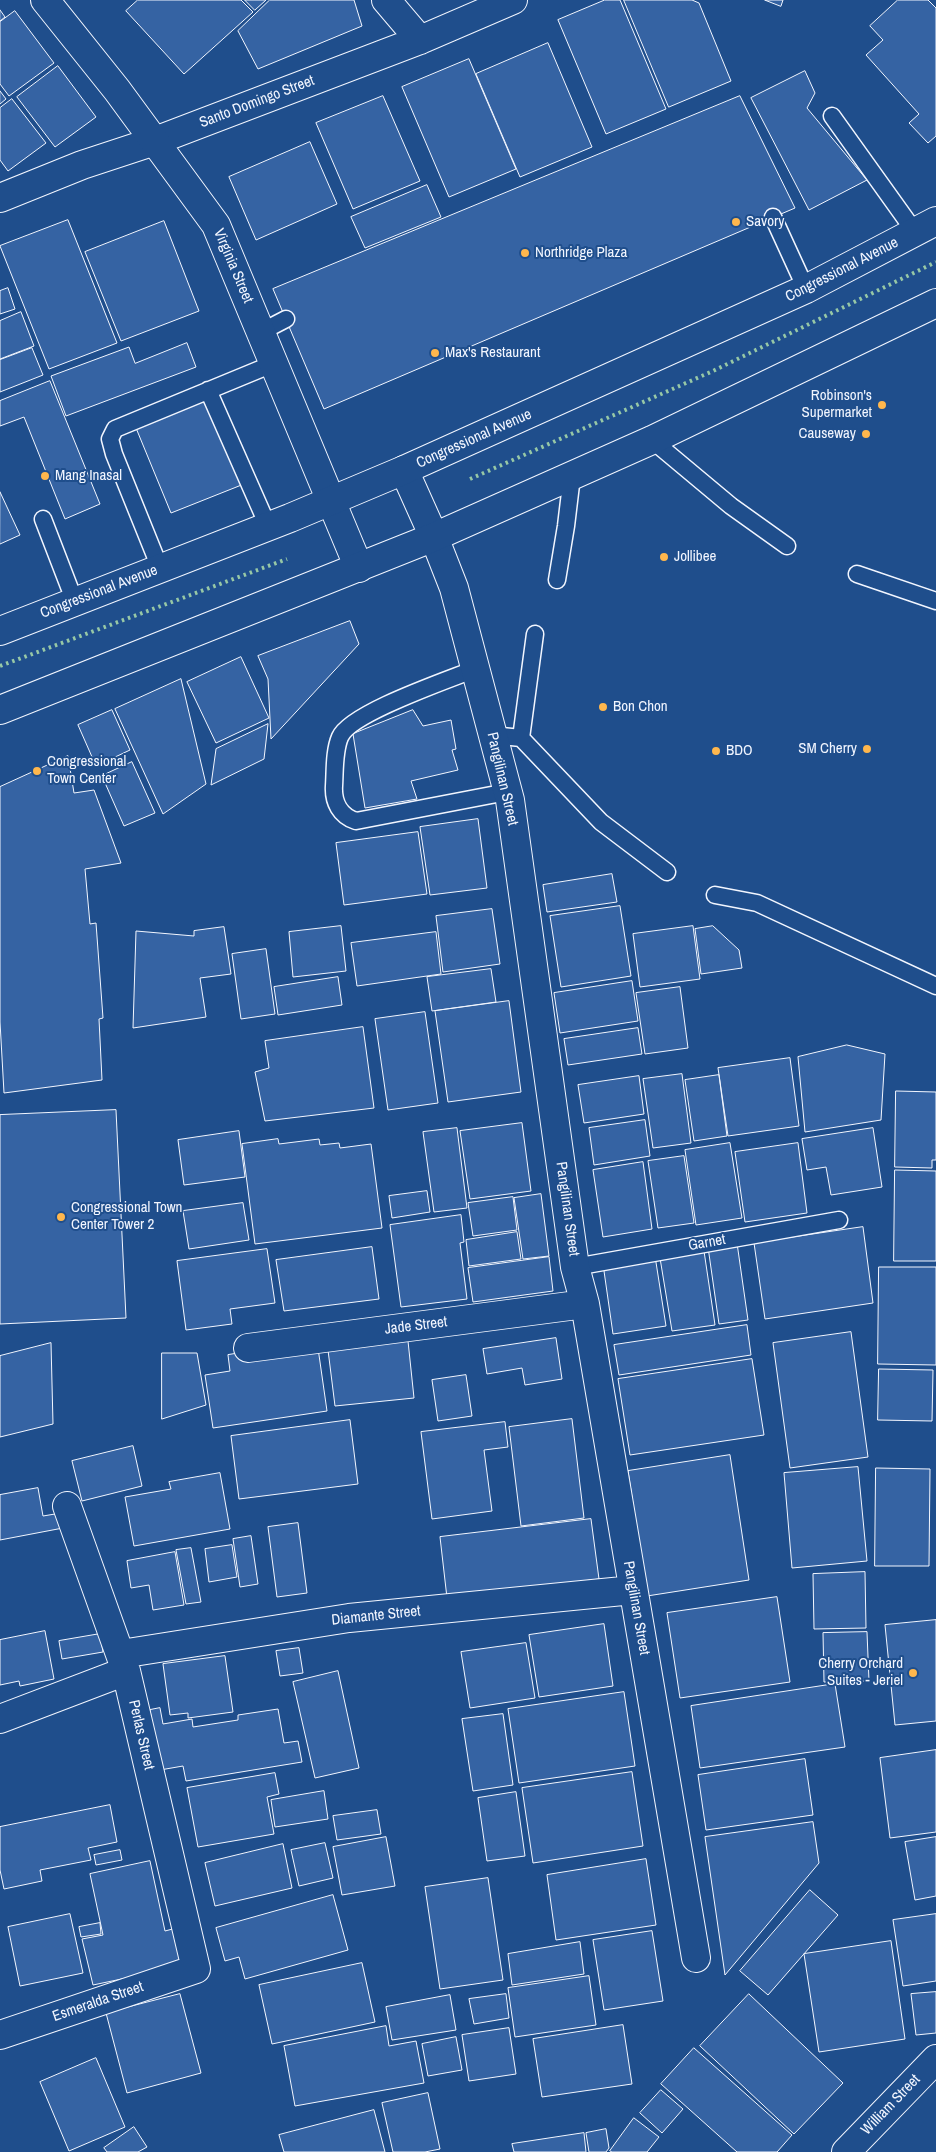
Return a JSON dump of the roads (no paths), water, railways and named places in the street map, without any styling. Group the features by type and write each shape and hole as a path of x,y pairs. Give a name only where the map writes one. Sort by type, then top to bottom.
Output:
{"street":[{"name":"Virginia Street","path":"45,0 117,90 216,225 359,568"},
{"path":"386,0 420,40"},
{"name":"Santo Domingo Street","path":"0,198 82,165 155,142 420,40 512,0"},
{"name":"Congressional Avenue","path":"0,631 332,501 404,470 806,289 926,226"},
{"path":"0,710 434,537 652,440 936,303"},
{"name":"Pangilinan Street","path":"404,470 454,588 507,792 575,1267 585,1304 696,1958"},
{"name":"Jade Street","path":"248,1348 585,1304"},
{"name":"Perlas Street","path":"66,1506 124,1663 196,1970"},
{"name":"Diamante Street","path":"0,1719 124,1663 349,1618 633,1590"},
{"name":"Esmeralda Street","path":"0,2035 196,1970"},
{"name":"William Street","path":"846,2152 936,2059"}],"lane":[{"path":"832,116 926,226"},
{"path":"773,217 806,289"},
{"path":"261,332 286,319"},
{"path":"160,568 114,454 110,439 115,429 123,424 275,363"},
{"path":"208,390 268,526"},
{"path":"652,440 730,506 787,546"},
{"path":"557,580 572,476"},
{"path":"43,519 75,602"},
{"path":"857,574 936,601"},
{"path":"521,738 536,634"},
{"path":"475,669 372,711 352,723 340,736 334,791 336,803 340,812 346,818 356,821 507,792"},
{"path":"492,736 521,738 601,822 667,872"},
{"path":"715,895 756,903 936,986"},
{"name":"Garnet","path":"575,1267 839,1220"}],"place":[{"name":"Savory","path":"736,222"},
{"name":"Northridge Plaza","path":"525,253"},
{"name":"Max's Restaurant","path":"435,353"},
{"name":"Robinson's Supermarket","path":"882,405"},
{"name":"Causeway","path":"866,434"},
{"name":"Mang Inasal","path":"45,476"},
{"name":"Jollibee","path":"664,557"},
{"name":"Bon Chon","path":"603,707"},
{"name":"SM Cherry","path":"867,749"},
{"name":"BDO","path":"716,751"},
{"name":"Congressional Town Center","path":"37,771"},
{"name":"Congressional Town Center Tower 2","path":"61,1217"},
{"name":"Cherry Orchard Suites - Jeriel","path":"913,1673"}]}
